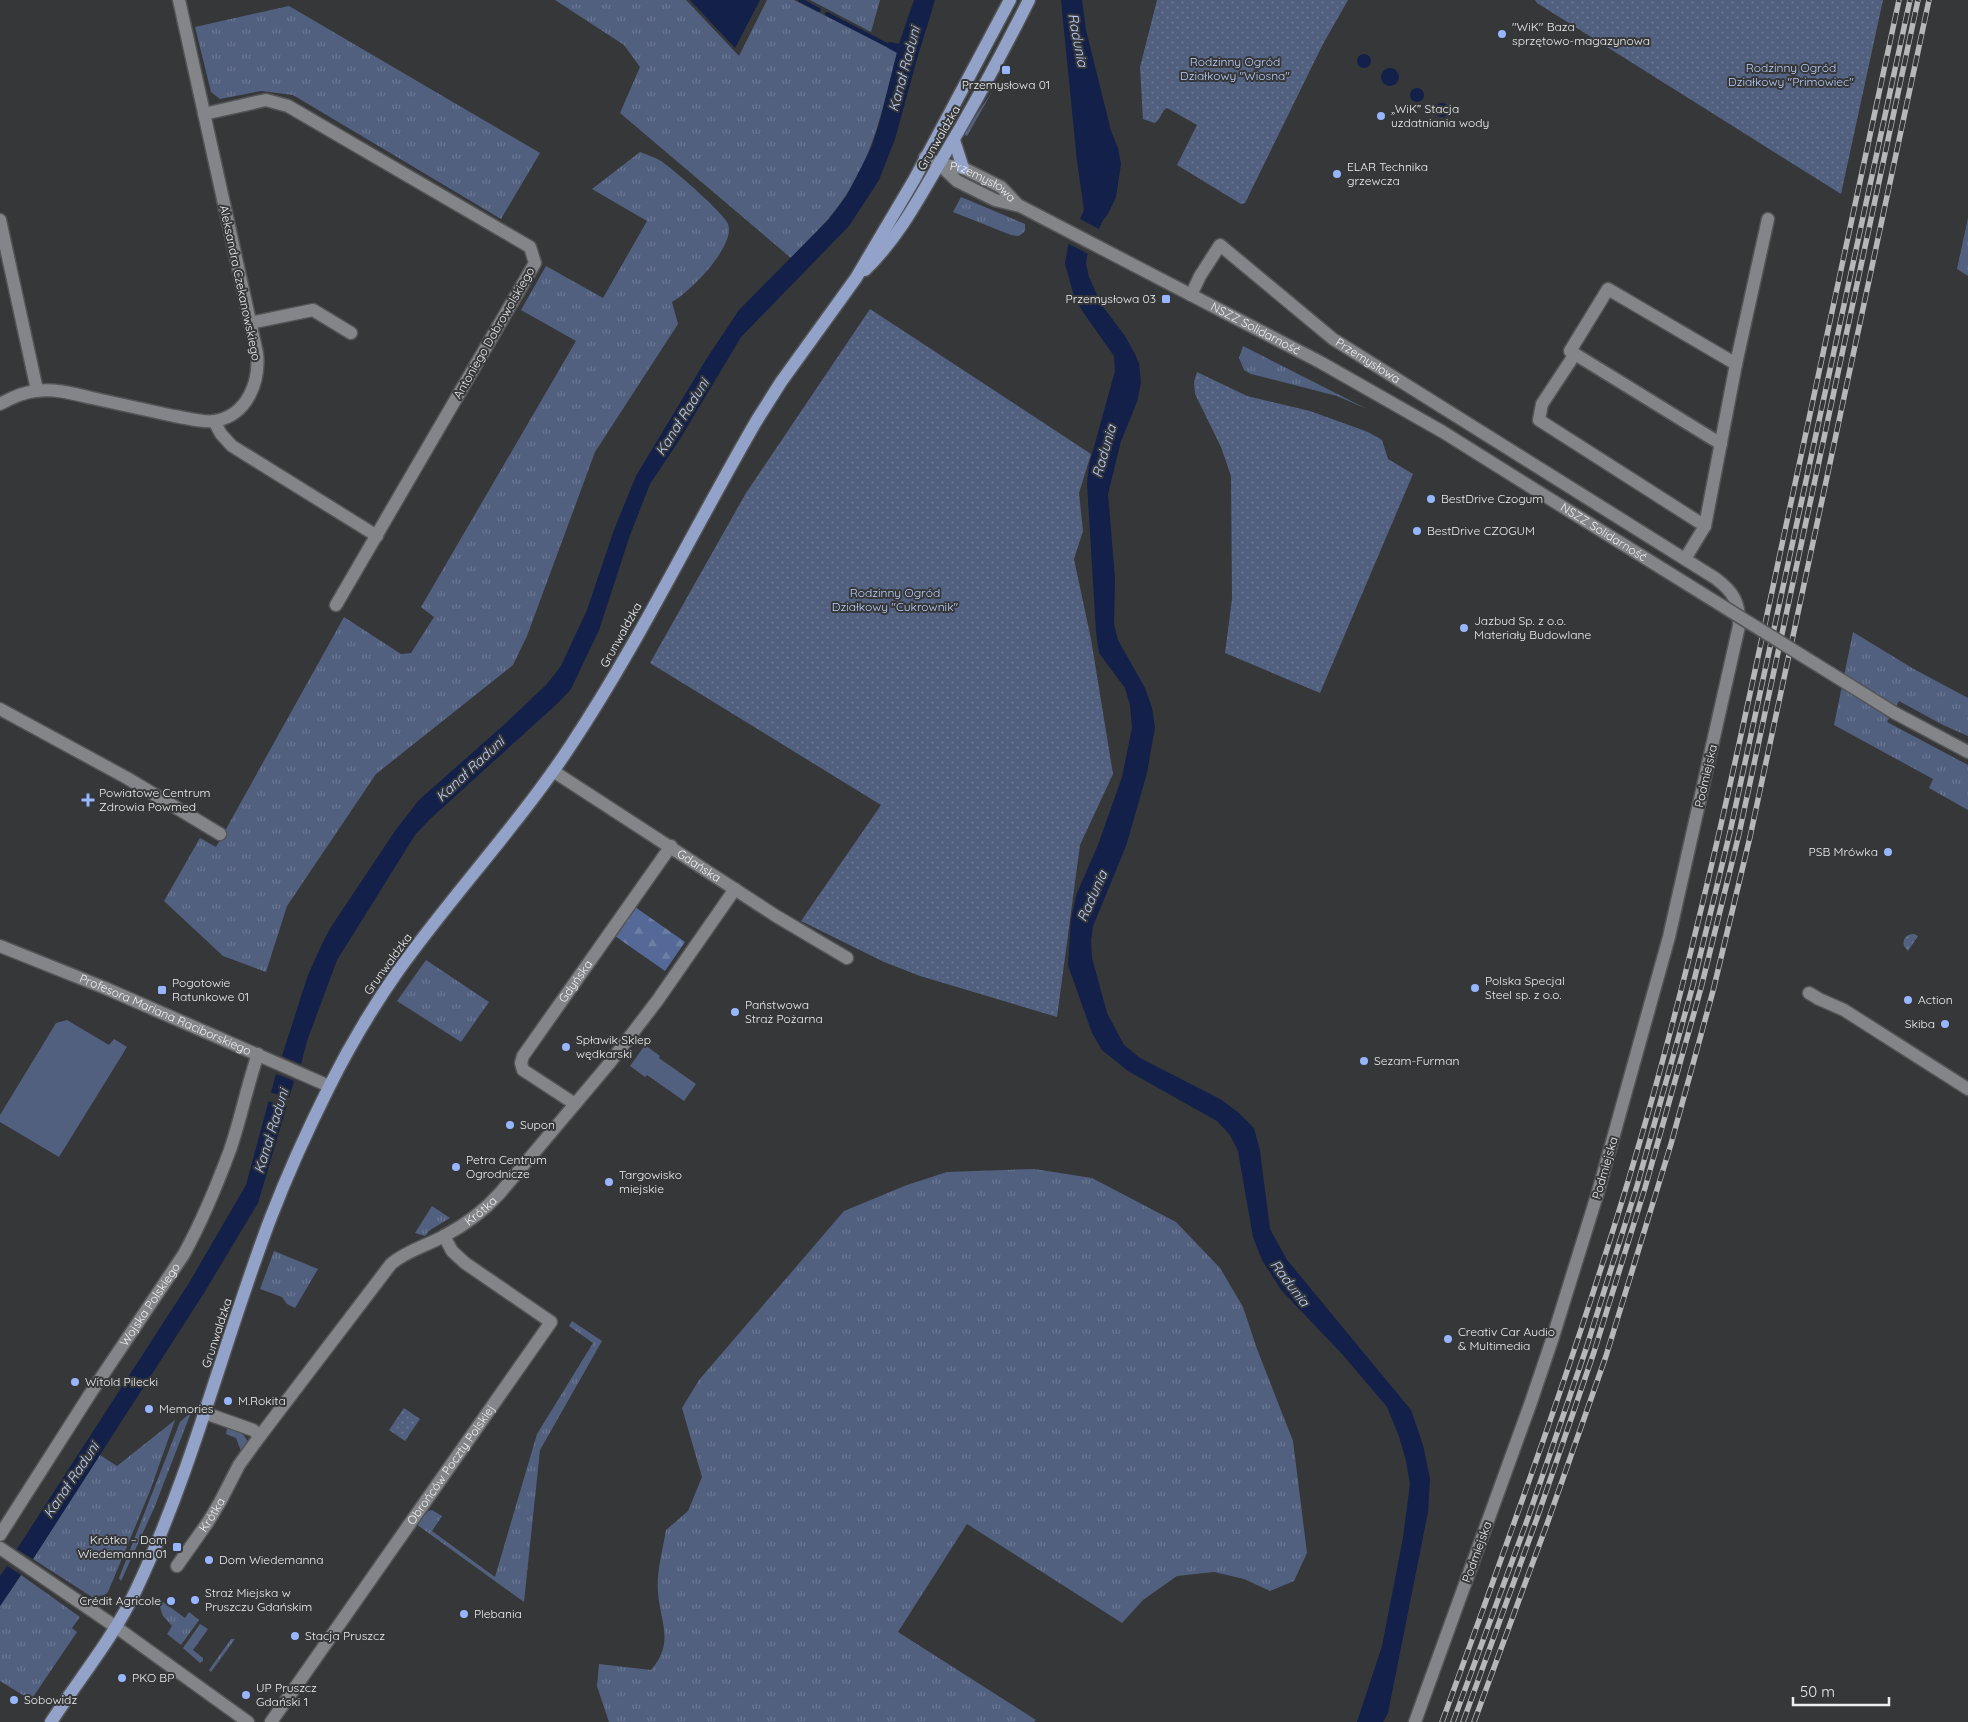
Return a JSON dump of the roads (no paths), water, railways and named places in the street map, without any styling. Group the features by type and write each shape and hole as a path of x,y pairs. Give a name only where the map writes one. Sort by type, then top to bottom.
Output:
{"main road":[{"name":"Grunwaldzka","path":"51,1722 116,1627 135,1594 163,1527 205,1413 271,1217 296,1155 329,1086 372,1011 399,970 553,771 604,692 757,420 856,278 914,180 1010,0"},
{"name":"Grunwaldzka","path":"856,278 880,256 902,227 956,138 1029,0"},
{"path":"956,138 963,168"}],"street":[{"name":"Aleksandra Czekanowskiego","path":"179,0 258,364 255,385 251,394 238,408 223,418 214,421"},
{"name":"Antoniego Dobrowolskiego","path":"204,114 266,100 288,106 530,247 534,255 535,263 336,605"},
{"name":"Przemysłowa","path":"925,157 939,164 957,180 995,200 1020,206 1191,295 1200,276 1220,245 1332,339 1685,559 1726,586 1735,599"},
{"name":"Przemysłowa","path":"939,164 963,168 1001,187 1020,206"},
{"path":"1685,559 1705,526 1736,364 1768,219"},
{"path":"0,220 36,390"},
{"path":"1720,444 1570,351 1608,289 1736,364"},
{"name":"NSZZ Solidarność","path":"1191,295 1388,399 1893,712 1966,750"},
{"path":"250,323 313,310 352,333"},
{"path":"1575,354 1542,404 1539,420 1705,526"},
{"path":"0,404 18,395 36,390 71,394 179,417 214,421 221,434 232,446 377,536"},
{"name":"Podmiejska","path":"1415,1722 1553,1337 1621,1113 1669,937 1708,768 1739,626 1740,611 1735,599"},
{"path":"0,709 126,778 220,834"},
{"name":"Gdańska","path":"553,771 735,889 847,958"},
{"name":"Gdyńska","path":"575,1104 523,1070 522,1056 671,846"},
{"name":"Krótka","path":"177,1566 208,1522 239,1465 391,1264 402,1256 444,1236 484,1210 608,1066 657,1001 735,889"},
{"name":"Profesora Mariana Raciborskiego","path":"0,946 105,988 329,1086"},
{"path":"1809,993 1844,1010 1968,1089"},
{"name":"Wojska Polskiego","path":"0,1536 90,1394 179,1262 197,1231 230,1150 247,1086 258,1054"},
{"name":"Obrońców Poczty Polskiej","path":"271,1722 551,1322 465,1263 452,1251 444,1236"},
{"path":"205,1413 253,1430 260,1436"},
{"path":"5,1551 116,1627 248,1722"}],"water":[{"path":"690,0 760,0 735,48"},
{"name":"Kanał Raduni","path":"914,0 935,0 895,139 879,180 849,226 741,337 680,439 650,484 630,535 599,630 571,689 415,835 337,960 307,1041 301,1064 282,1056 308,975 331,927 395,831 419,800 506,723 547,684 561,666 587,610 614,530 636,476 707,358 739,310 829,219 847,195 872,146 879,124 897,53 888,48 886,44 890,42 899,44"},
{"name":"Radunia","path":"1061,0 1082,0 1086,30 1121,164 1116,197 1103,220 1087,256 1086,264 1089,277 1101,304 1125,336 1139,364 1141,382 1137,402 1121,441 1108,494 1115,578 1114,624 1118,640 1145,688 1152,708 1155,727 1147,773 1126,846 1093,926 1091,941 1092,958 1107,1013 1124,1045 1140,1058 1220,1099 1239,1113 1254,1128 1260,1151 1270,1229 1287,1260 1411,1410 1423,1445 1430,1479 1428,1512 1388,1713 1383,1722 1357,1722 1382,1646 1403,1538 1410,1484 1399,1436 1387,1407 1343,1355 1282,1291 1262,1260 1253,1237 1238,1151 1230,1135 1217,1121 1128,1071 1102,1050 1092,1033 1068,965 1071,919 1077,893 1098,845 1122,777 1132,728 1130,705 1125,688 1099,653 1096,632 1087,483 1089,465 1115,371 1114,356 1074,296 1065,264 1068,246 1084,210 1077,161"},
{"path":"1364,54 1369,56 1371,61 1369,66 1364,68 1359,66 1357,61 1359,56"},
{"path":"1386,68 1394,68 1399,73 1397,84 1386,86 1381,81 1381,73"},
{"path":"1414,88 1420,88 1424,95 1420,102 1414,102 1410,98 1410,92"},
{"path":"1439,103 1445,103 1449,110 1445,117 1439,117 1435,113 1435,107"},
{"name":"Kanał Raduni","path":"276,1074 294,1081 258,1203 204,1293 33,1559 17,1549 189,1283 246,1185"},
{"path":"7,1566 21,1575 0,1606 0,1576"}],"waterway":[{"path":"800,0 819,10"},
{"path":"827,14 889,46"}],"railway":[{"path":"1442,1722 1528,1485 1582,1326 1633,1166 1656,1085 1692,948 1740,742 1899,0"},
{"path":"1453,1722 1528,1518 1586,1349 1637,1186 1693,985 1730,832 1910,0"},
{"path":"1463,1722 1536,1521 1594,1352 1645,1188 1701,988 1739,834 1918,0"},
{"path":"1474,1722 1606,1356 1671,1144 1713,991 1750,837 1929,0"}],"place":[{"name":"\"WiK\" Baza sprzętowo-magazynowa","path":"1502,34"},
{"name":"Przemysłowa 01","path":"1006,70"},
{"name":"„WiK” Stacja uzdatniania wody","path":"1381,116"},
{"name":"ELAR Technika grzewcza","path":"1337,174"},
{"name":"Przemysłowa 03","path":"1166,299"},
{"name":"BestDrive Czogum","path":"1431,499"},
{"name":"BestDrive CZOGUM","path":"1417,531"},
{"name":"Jazbud Sp. z o.o. Materiały Budowlane","path":"1464,628"},
{"name":"Powiatowe Centrum Zdrowia Powmed","path":"88,800"},
{"name":"PSB Mrówka","path":"1888,852"},
{"name":"Polska Specjal Steel sp. z o.o.","path":"1475,988"},
{"name":"Pogotowie Ratunkowe 01","path":"162,990"},
{"name":"Action","path":"1908,1000"},
{"name":"Państwowa Straż Pożarna","path":"735,1012"},
{"name":"Skiba","path":"1945,1024"},
{"name":"Spławik Sklep wędkarski","path":"566,1047"},
{"name":"Sezam-Furman","path":"1364,1061"},
{"name":"Supon","path":"510,1125"},
{"name":"Petra Centrum Ogrodnicze","path":"456,1167"},
{"name":"Targowisko miejskie","path":"609,1182"},
{"name":"Creativ Car Audio & Multimedia","path":"1448,1339"},
{"name":"Witold Pilecki","path":"75,1382"},
{"name":"M.Rokita","path":"228,1401"},
{"name":"Memories","path":"149,1409"},
{"name":"Krótka – Dom Wiedemanna 01","path":"177,1547"},
{"name":"Dom Wiedemanna","path":"209,1560"},
{"name":"Straż Miejska w Pruszczu Gdańskim","path":"195,1600"},
{"name":"Crédit Agricole","path":"171,1601"},
{"name":"Plebania","path":"464,1614"},
{"name":"Stacja Pruszcz","path":"295,1636"},
{"name":"PKO BP","path":"122,1678"},
{"name":"UP Pruszcz Gdański 1","path":"246,1695"},
{"name":"Sobowidz","path":"14,1700"}],"park label":[{"name":"Rodzinny Ogród Działkowy \"Wiosna\"","path":"1235,69"},
{"name":"Rodzinny Ogród Działkowy \"Primowiec\"","path":"1791,75"},
{"name":"Rodzinny Ogród Działkowy \"Cukrownik\"","path":"895,600"}]}
